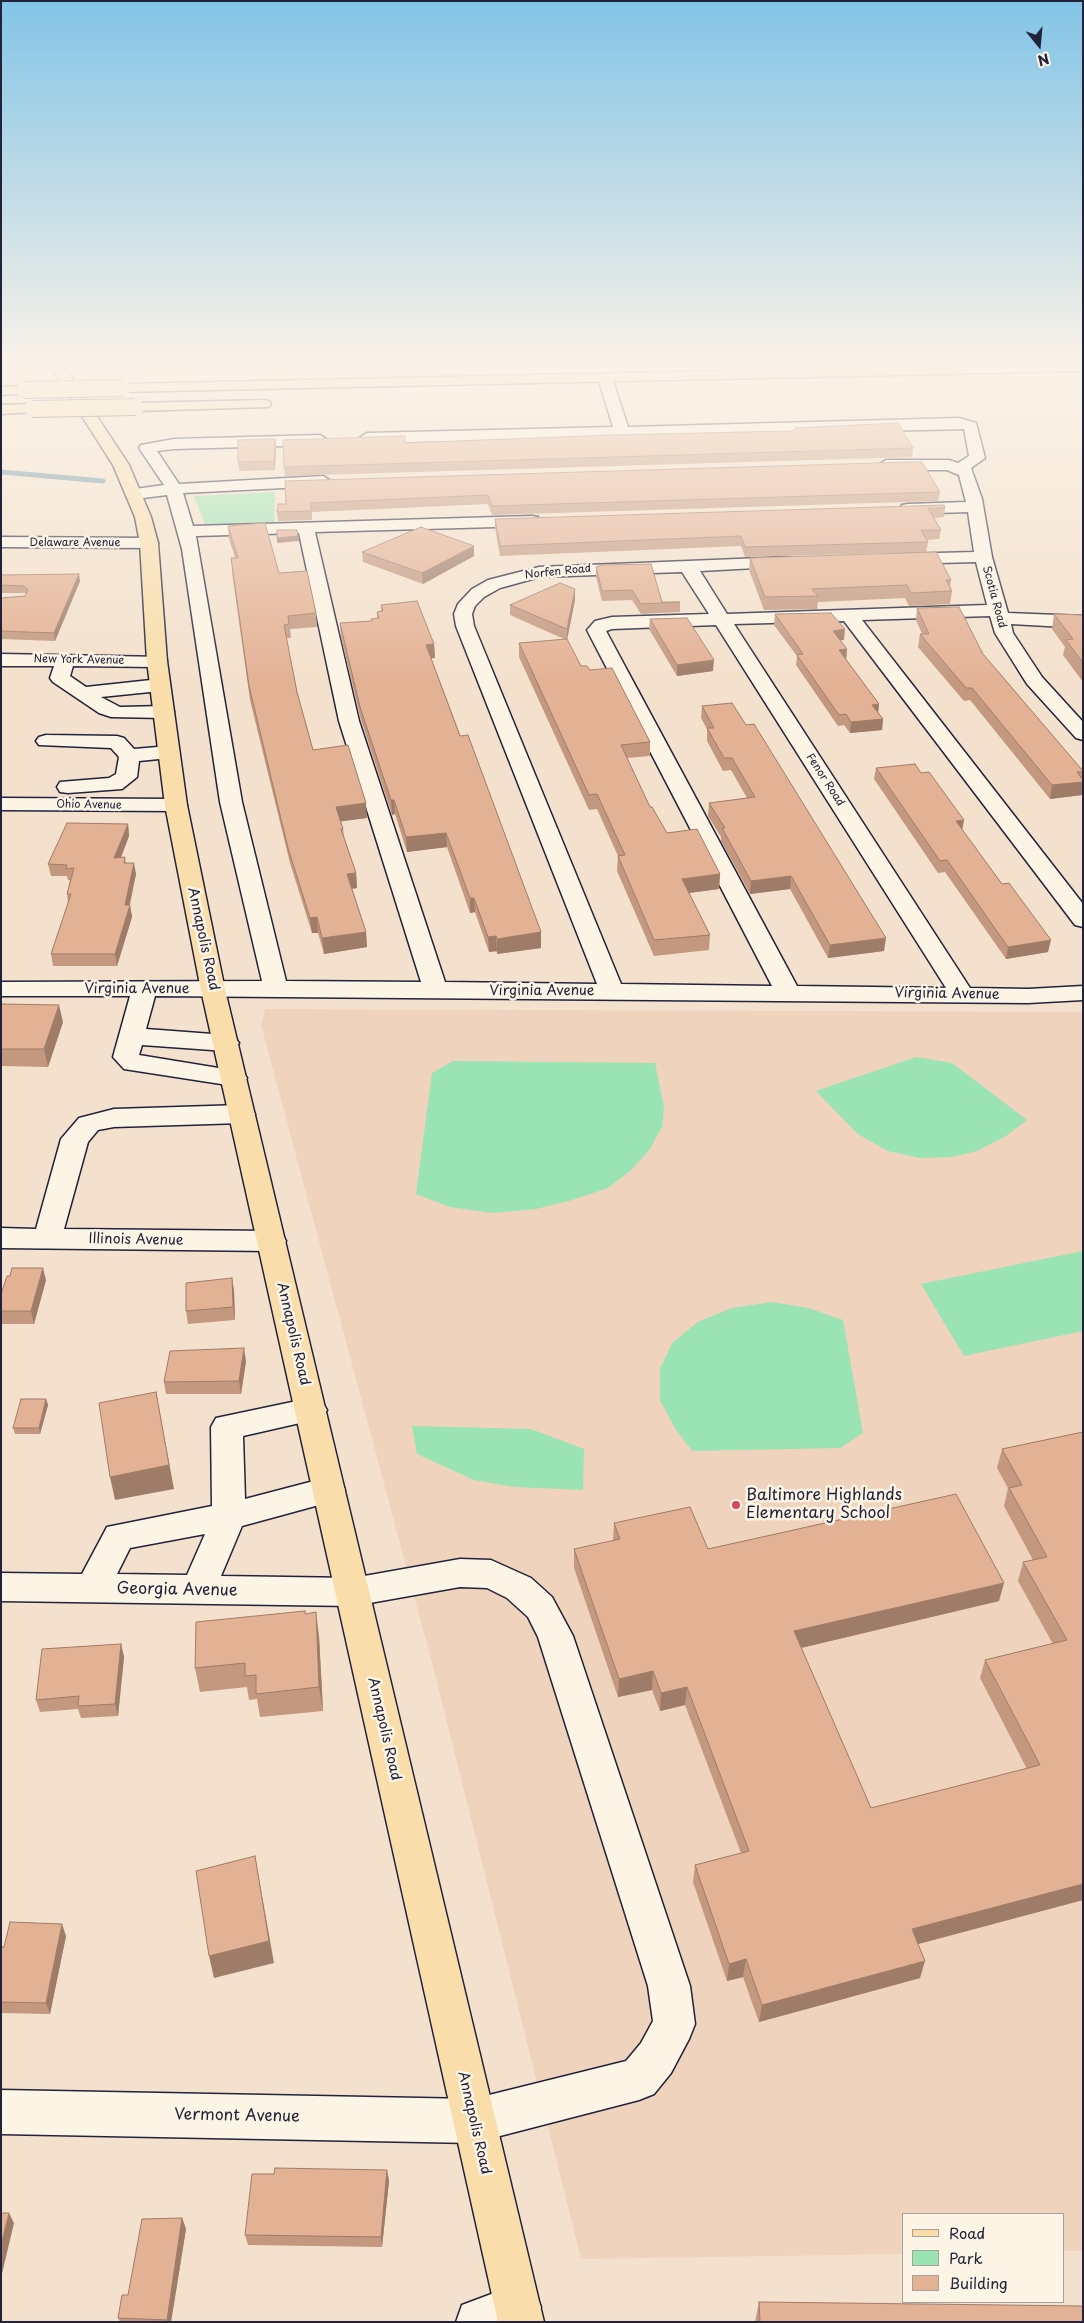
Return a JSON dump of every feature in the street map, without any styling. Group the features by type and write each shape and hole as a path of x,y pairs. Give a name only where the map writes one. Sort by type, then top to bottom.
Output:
{"main road":[{"name":"Annapolis Road","path":"123,468 135,494 149,544 157,661 176,805 214,990 473,2121 506,2317"}],"street":[{"path":"161,468 174,488 186,531 207,640 231,802 276,988"},
{"name":"Scotia Road","path":"961,468 969,478 984,557 1004,632 1019,659 1034,680 1083,734"},
{"path":"135,494 174,488 339,481"},
{"path":"895,509 975,507"},
{"path":"186,531 546,520"},
{"path":"306,528 349,721 436,991"},
{"name":"Delaware Avenue","path":"1,542 149,544"},
{"path":"885,560 984,557"},
{"name":"Norfen Road","path":"612,992 465,626 463,614 467,604 478,592 515,577 564,569 806,562"},
{"name":"Fenor Road","path":"687,565 962,994"},
{"path":"788,993 596,630 602,625 612,623 849,615 998,614 1083,622"},
{"path":"849,615 1083,920"},
{"name":"New York Avenue","path":"1,660 157,661"},
{"path":"65,660 60,678 106,709 118,712 164,712"},
{"path":"81,693 160,684"},
{"path":"40,804 46,788 114,784 126,777 128,756 117,742 46,741"},
{"path":"128,756 169,752"},
{"name":"Ohio Avenue","path":"1,804 176,805"},
{"name":"Virginia Avenue","path":"1,988 214,990 276,988 1028,996 1083,993"},
{"path":"144,989 126,1057 133,1062 234,1078"},
{"path":"132,1036 226,1043"},
{"path":"47,1239 75,1139 89,1124 114,1118 242,1114"},
{"name":"Illinois Avenue","path":"1,1238 272,1241"},
{"path":"198,1590 229,1516 227,1427 311,1410"},
{"path":"92,1588 119,1537 229,1516 329,1490"},
{"name":"Georgia Avenue","path":"1,1587 352,1592 460,1574 491,1574 520,1588 540,1607 555,1636 669,1986 674,2024 656,2058 639,2079 473,2121"},
{"name":"Vermont Avenue","path":"1,2112 473,2121"}],"shaded area":[{"name":"Baltimore Highlands Elementary School","path":"265,1009 1083,1012 1083,2251 1064,2251 1064,2213 902,2213 902,2254 581,2259 431,1659 261,1025"}],"green space":[{"path":"275,492 274,526 206,527 194,496"},
{"path":"916,1057 952,1063 1027,1120 1006,1136 977,1151 953,1157 920,1158 888,1151 858,1134 816,1091"},
{"path":"453,1061 655,1063 664,1107 662,1127 650,1149 630,1171 608,1188 569,1201 536,1209 493,1213 450,1207 416,1194 432,1073"},
{"path":"1083,1251 1083,1331 964,1356 921,1284"},
{"path":"772,1302 808,1308 843,1320 863,1433 840,1448 692,1451 675,1428 660,1400 660,1369 672,1343 698,1322 732,1308"},
{"path":"412,1426 531,1429 584,1449 583,1490 515,1487 474,1480 417,1454"}],"building":[{"path":"707,468 926,468 940,492 492,506 488,495 311,503 311,511 277,512 278,504 286,504 285,481"},
{"path":"944,505 945,508 928,508 941,530 921,530 928,542 745,547 741,536 500,546 495,519"},
{"path":"265,523 279,573 307,571 316,613 288,616 289,624 284,625 297,692 313,750 348,745 366,803 336,807 343,829 341,829 356,873 347,874 366,932 322,938 317,917 310,918 288,848 249,686 231,558 238,558 228,526"},
{"path":"421,527 474,546 422,573 362,552"},
{"path":"277,530 297,530 298,536 277,538"},
{"path":"936,552 951,580 946,580 952,591 911,593 907,585 812,589 818,596 765,597 750,558"},
{"path":"651,564 662,602 680,602 641,604 632,590 602,591 596,567 602,565"},
{"path":"79,574 54,633 1,631 1,598 25,596 28,590 24,586 1,585 1,575"},
{"path":"560,583 575,589 567,629 510,605"},
{"path":"417,601 434,644 426,645 454,720 460,736 468,735 541,932 497,939 496,936 488,937 474,898 470,898 446,833 406,837 394,800 391,800 360,707 340,623 372,621 371,619 379,618 377,612 383,611 381,605"},
{"path":"959,607 983,654 1083,771 1077,772 1083,782 1052,785 972,688 966,688 920,634 929,634 917,608"},
{"path":"831,613 845,629 833,631 847,649 839,650 879,704 872,705 883,719 851,722 846,714 839,715 797,655 803,654 775,614"},
{"path":"1054,614 1083,615 1083,663 1066,640 1073,639"},
{"path":"687,618 714,660 677,665 650,619"},
{"path":"567,639 581,666 587,666 590,670 612,668 650,742 621,745 650,807 652,807 667,833 697,829 720,874 682,879 710,935 654,940 618,856 625,855 597,794 589,795 519,643"},
{"path":"732,703 746,725 754,724 886,938 830,945 791,876 751,881 722,828 725,828 709,803 755,797 732,758 724,758 707,728 714,728 702,706"},
{"path":"915,764 921,773 929,772 964,820 956,821 1002,884 1009,883 1051,940 1008,947 947,860 940,861 876,768"},
{"path":"67,823 128,824 114,858 125,857 124,863 134,863 125,905 130,905 115,954 51,954 71,894 67,894 74,868 66,869 67,865 48,864"},
{"path":"1,1004 59,1005 44,1049 1,1049"},
{"path":"12,1268 43,1268 31,1311 1,1311 1,1294"},
{"path":"232,1278 233,1307 186,1311 186,1283"},
{"path":"244,1348 239,1381 164,1382 170,1351"},
{"path":"156,1392 169,1465 110,1477 99,1403"},
{"path":"21,1399 46,1399 39,1428 13,1428"},
{"path":"1083,1432 1083,1884 912,1929 925,1961 762,2005 746,1959 729,1964 695,1865 749,1851 687,1687 661,1693 653,1671 619,1679 574,1549 620,1539 614,1523 690,1507 708,1549 956,1494 1004,1583 794,1631 871,1808 1040,1765 985,1660 1067,1640 1023,1562 1047,1557 1009,1488 1022,1485 1002,1449"},
{"path":"305,1611 305,1614 316,1612 319,1687 256,1694 256,1675 245,1676 245,1663 195,1668 196,1622"},
{"path":"121,1644 115,1704 78,1706 79,1696 36,1700 42,1649"},
{"path":"255,1856 269,1941 209,1956 196,1871"},
{"path":"10,1922 62,1924 46,2003 1,2002 1,1947 4,1947"},
{"path":"275,2168 387,2170 381,2237 245,2235 252,2174 274,2174"},
{"path":"1,2213 9,2213 1,2245"},
{"path":"182,2218 167,2320 118,2318 122,2295 128,2295 142,2219"},
{"path":"759,2302 1083,2306 1083,2322 760,2322"}],"waterway":[{"path":"1,472 103,481"}],"place":[{"name":"Baltimore Highlands Elementary School","path":"736,1505"}]}
